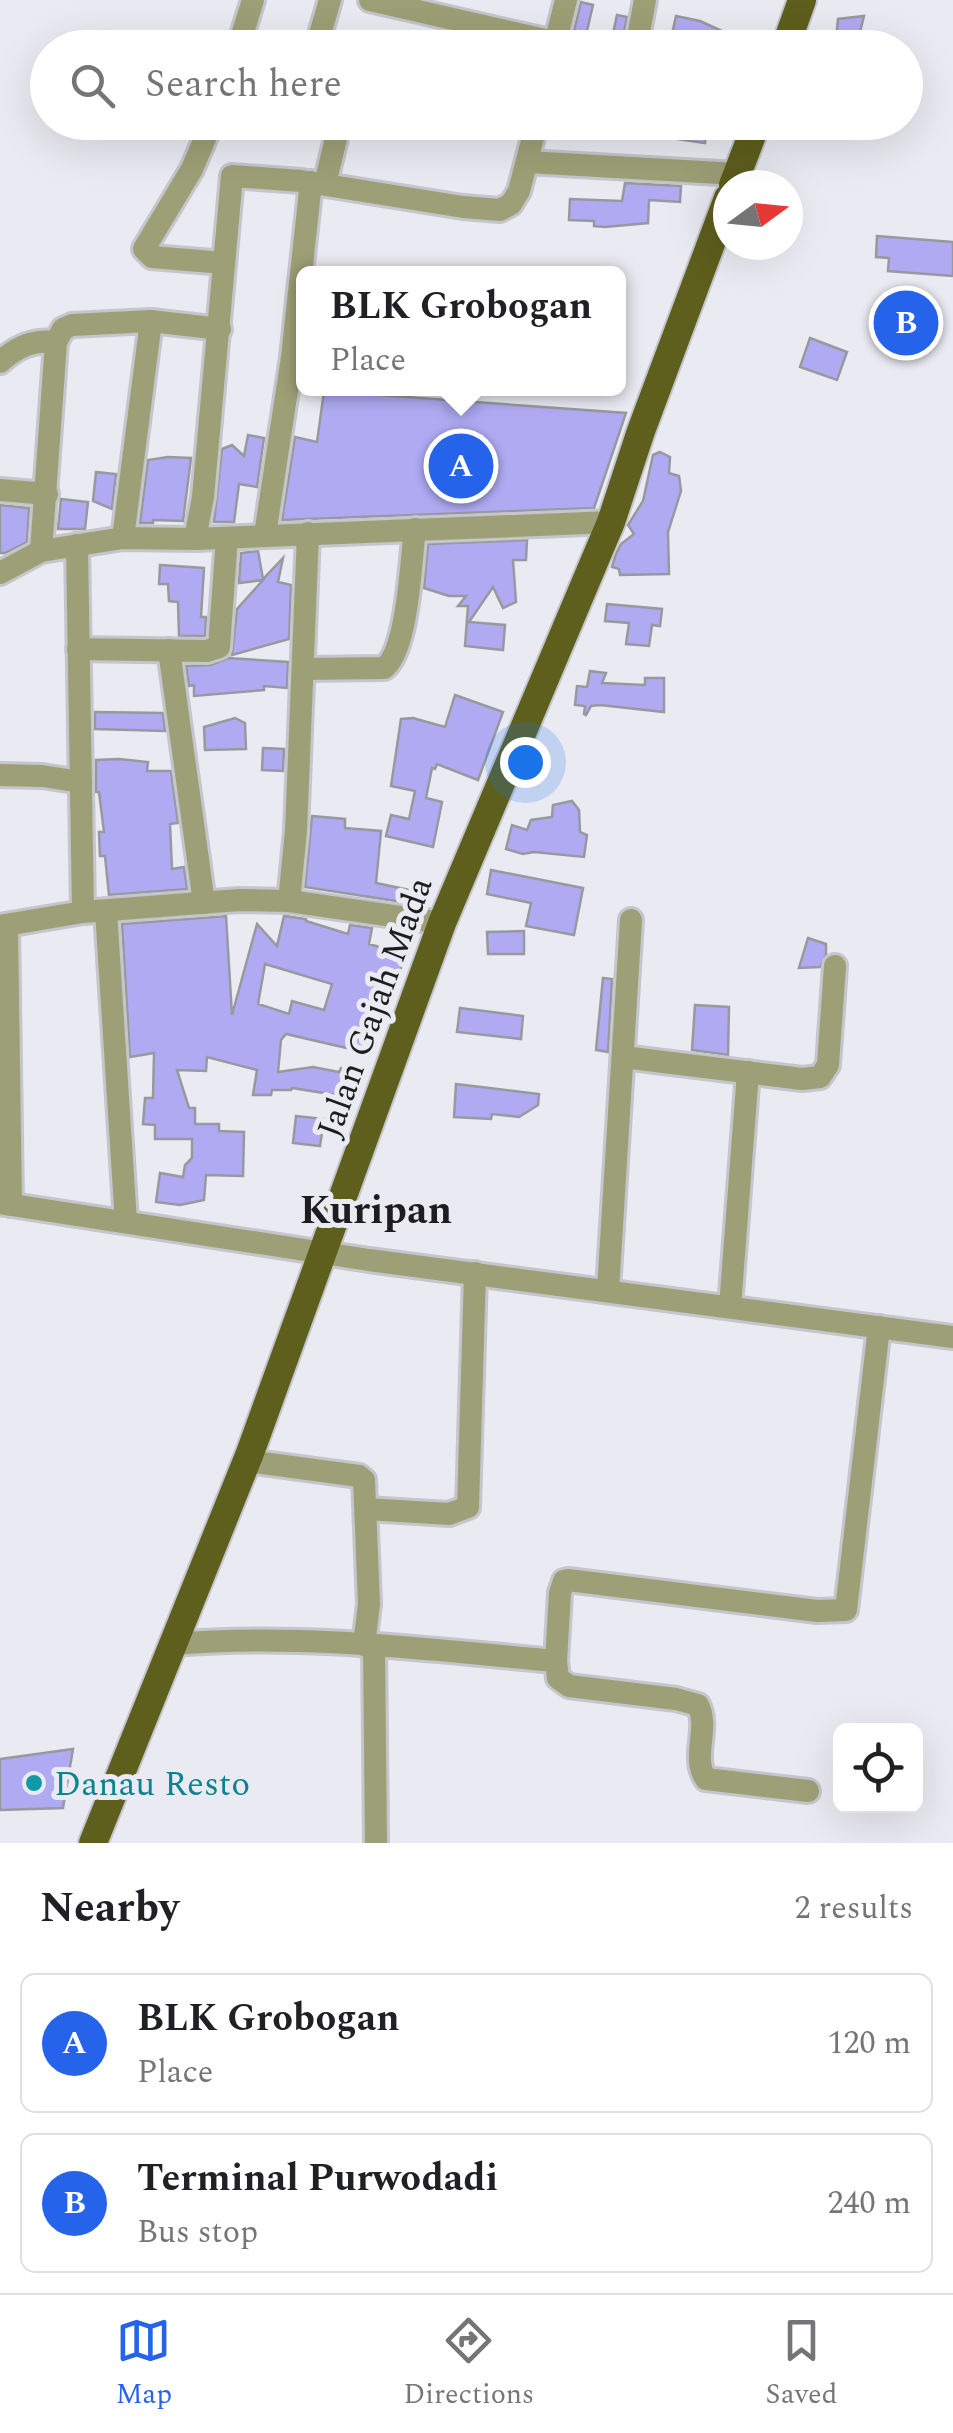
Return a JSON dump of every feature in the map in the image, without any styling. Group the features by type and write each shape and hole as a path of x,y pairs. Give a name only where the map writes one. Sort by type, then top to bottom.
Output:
{"main road":[{"path":"791,30 802,0"},
{"name":"Jalan Gajah Mada","path":"738,170 748,140"},
{"name":"Jalan Gajah Mada","path":"93,1843 246,1461 442,924 611,522 713,239"}],"street":[{"path":"244,30 253,0"},
{"path":"321,30 330,0"},
{"path":"370,0 496,30"},
{"path":"558,30 566,0"},
{"path":"639,30 645,0"},
{"path":"204,140 144,252 152,257 224,264"},
{"path":"306,266 318,183 334,140"},
{"path":"192,169 500,210 511,204 519,191 532,140"},
{"path":"527,162 713,184"},
{"path":"195,540 203,496 232,176"},
{"path":"41,551 56,342 63,329 72,324 151,321 220,328"},
{"path":"123,538 151,321"},
{"path":"264,535 296,333"},
{"path":"0,362 25,345 41,340 56,342"},
{"path":"0,490 47,494"},
{"path":"0,574 41,551 123,538 195,540 611,522"},
{"path":"303,668 384,668 391,663 403,622 414,529"},
{"path":"288,901 296,831 308,533"},
{"path":"78,650 212,650 221,644 227,538"},
{"path":"77,544 81,782 126,1222"},
{"path":"169,650 204,904"},
{"path":"0,775 81,782"},
{"path":"442,924 288,901 239,900 94,912 4,925 6,1204 323,1254 953,1337"},
{"path":"608,1290 631,920"},
{"path":"623,1057 802,1079 820,1077 825,1072 835,966"},
{"path":"730,1306 748,1072"},
{"path":"366,1510 450,1514 468,1507 474,1273"},
{"path":"808,1792 706,1779 701,1772 703,1728 698,1705 676,1699 577,1689 558,1678 560,1593 568,1580 817,1611 846,1610 880,1327"},
{"path":"246,1461 359,1476 366,1483 376,1843"},
{"path":"175,1644 212,1640 369,1645 556,1662"}],"building":[{"path":"581,2 593,5 587,30 574,30"},
{"path":"617,15 627,17 624,30 614,30"},
{"path":"676,16 720,30 673,30"},
{"path":"864,16 860,30 837,30 838,19"},
{"path":"625,183 681,186 680,202 649,200 648,223 605,227 594,226 594,221 569,220 570,199 622,201"},
{"path":"877,236 953,242 953,276 888,271 889,258 876,257"},
{"path":"810,338 847,352 837,380 800,367"},
{"path":"323,396 393,396 626,413 594,508 282,520 295,437 317,442"},
{"path":"248,435 264,438 257,487 239,484 234,522 214,522 222,449 232,445 244,456"},
{"path":"660,452 670,457 669,473 679,476 681,491 668,532 669,574 620,575 619,569 612,567 616,554 634,534 628,525 643,501 653,455"},
{"path":"191,458 183,521 140,523 148,460"},
{"path":"96,472 116,474 112,509 93,501"},
{"path":"61,499 88,502 85,529 58,529"},
{"path":"0,505 29,508 27,542 5,553 0,553"},
{"path":"527,540 526,560 513,560 516,602 503,608 493,587 469,622 505,625 503,650 465,646 468,606 458,606 466,596 449,596 424,588 428,544"},
{"path":"258,551 263,579 283,558 278,582 291,585 289,639 232,655 237,609 263,580 239,583 241,553"},
{"path":"160,565 204,568 201,617 206,617 205,636 179,636 178,602 169,601 168,584 159,584"},
{"path":"607,604 662,609 660,626 652,625 649,646 626,644 629,623 605,621"},
{"path":"228,658 288,662 287,688 264,686 264,690 194,696 186,666 211,665"},
{"path":"590,671 606,673 602,683 645,685 645,678 664,678 664,712 600,705 591,706 584,714 585,706 575,705 577,686 587,687"},
{"path":"455,695 503,712 478,780 437,764 432,768 426,798 442,802 433,847 386,836 391,815 409,819 415,791 391,786 401,719 413,718 445,727"},
{"path":"95,712 163,713 165,731 95,729"},
{"path":"235,718 245,723 246,749 205,750 204,727"},
{"path":"263,748 284,749 283,771 262,770"},
{"path":"96,760 148,762 147,771 171,771 178,823 170,824 172,869 184,867 187,889 109,895 105,856 100,856 99,832 104,832 96,792"},
{"path":"572,801 579,810 580,832 587,835 584,857 523,854 506,849 512,825 527,830 531,820 552,817 553,805"},
{"path":"312,816 345,819 345,828 381,831 376,883 424,893 422,905 305,887"},
{"path":"491,870 583,888 574,935 526,926 531,903 487,894"},
{"path":"226,916 232,1015 257,924 277,946 284,916 306,919 348,934 350,925 372,928 369,944 405,954 393,995 373,989 363,1026 374,1029 368,1053 286,1034 281,1040 278,1072 313,1067 339,1072 341,1068 353,1073 343,1096 292,1088 272,1090 271,1095 253,1095 257,1070 207,1057 206,1071 177,1070 189,1108 195,1108 195,1124 219,1124 219,1131 244,1132 243,1176 206,1175 204,1200 180,1205 156,1202 160,1173 183,1177 185,1165 192,1158 192,1139 155,1139 155,1125 143,1124 145,1098 153,1098 154,1053 130,1057 122,924","holes":["265,964 332,984 324,1010 292,1001 289,1014 258,1004"]},
{"path":"524,931 524,954 488,954 487,932"},
{"path":"808,938 826,944 820,967 799,968"},
{"path":"603,978 612,979 608,1052 596,1050"},
{"path":"695,1005 729,1007 728,1055 692,1050"},
{"path":"460,1008 523,1016 521,1039 457,1032"},
{"path":"456,1084 539,1094 538,1105 519,1117 454,1117"},
{"path":"296,1116 324,1119 320,1146 293,1143"},
{"name":"Danau Resto","path":"73,1749 63,1808 0,1810 0,1759"}],"place":[{"name":"Terminal Purwodadi","path":"906,323"},
{"name":"BLK Grobogan","path":"461,466"},
{"name":"Danau Resto","path":"34,1783"}],"district":[{"name":"Kuripan","path":"376,1209"}]}
